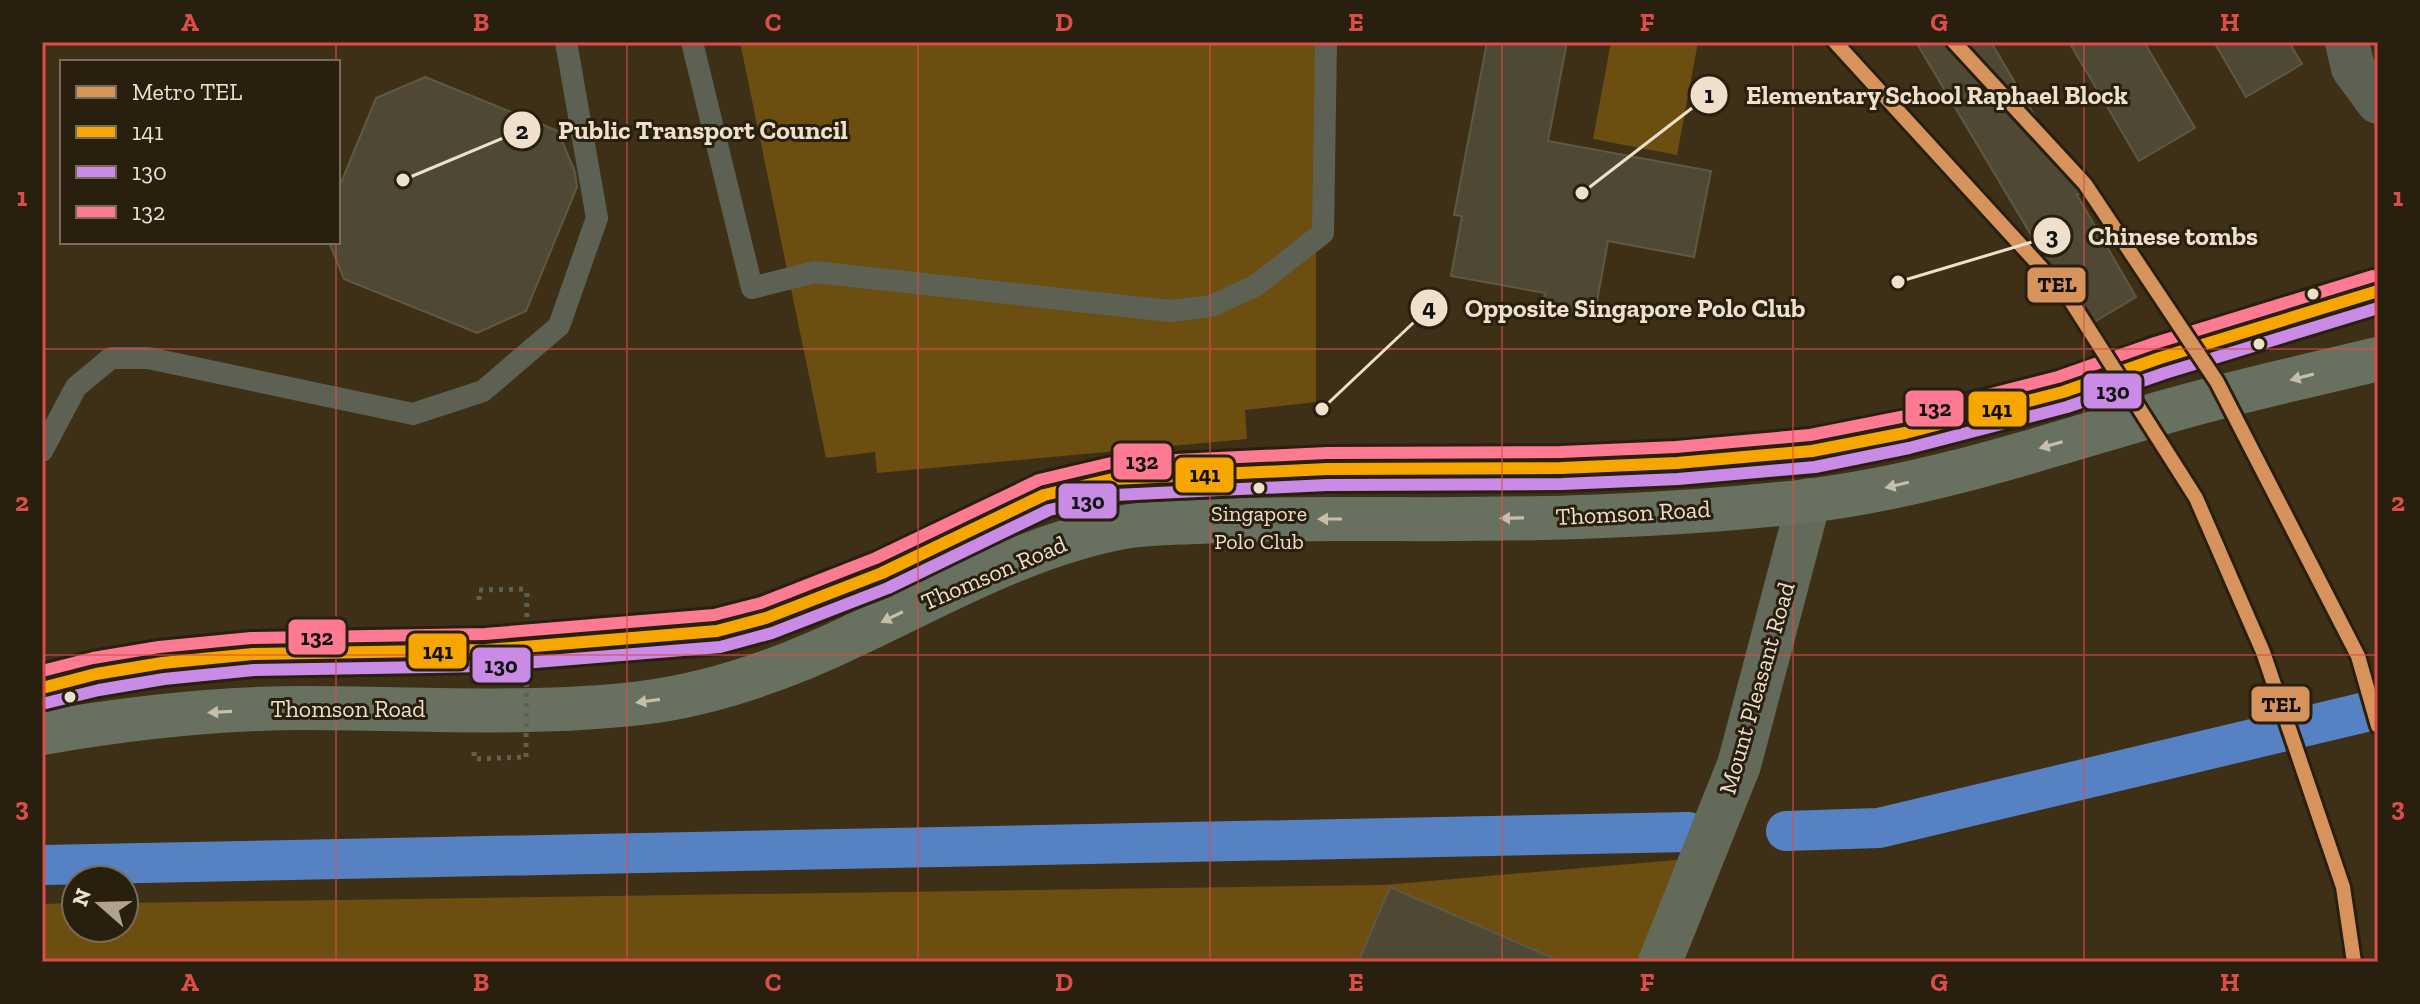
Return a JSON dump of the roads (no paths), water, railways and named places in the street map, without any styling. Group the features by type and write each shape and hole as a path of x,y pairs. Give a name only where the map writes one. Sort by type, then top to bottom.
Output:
{"main road":[{"name":"Thomson Road","path":"42,688 162,663 253,654 486,650 717,631 766,618 882,573 1044,495 1113,479 1327,469 1561,468 1677,463 1812,451 1905,433 2063,392 2160,358 2378,291"},
{"name":"Thomson Road","path":"42,733 111,721 298,708 566,708 640,703 698,693 760,674 851,638 978,575 1037,551 1067,540 1130,526 1246,519 1618,517 1809,500 1881,489 1973,468 2188,405 2378,359"}],"street":[{"path":"2347,42 2353,68 2378,102"},
{"name":"Mount Pleasant Road","path":"1660,962 1730,791 1809,500"}],"lane":[{"path":"42,451 76,387 111,358 148,358 413,414 483,391 559,326 597,218 566,42"},
{"path":"692,42 752,288 815,272 1170,311 1211,306 1255,286 1323,233 1326,42"}],"waterway":[{"path":"1786,831 1879,828 2378,709"},
{"path":"42,865 1688,832"}],"metro line":[{"name":"TEL","path":"1835,42 2069,298 2196,498 2263,652 2343,887 2354,962"},
{"name":"TEL","path":"1954,42 2085,184 2217,382 2358,656 2378,726"}],"place":[{"name":"Public Transport Council","path":"403,180"},
{"name":"Elementary School Raphael Block","path":"1582,193"},
{"name":"Chinese tombs","path":"1898,282"},
{"name":"Opposite Singapore Polo Club","path":"1322,409"},
{"name":"Singapore Polo Club","path":"1259,488"}]}
